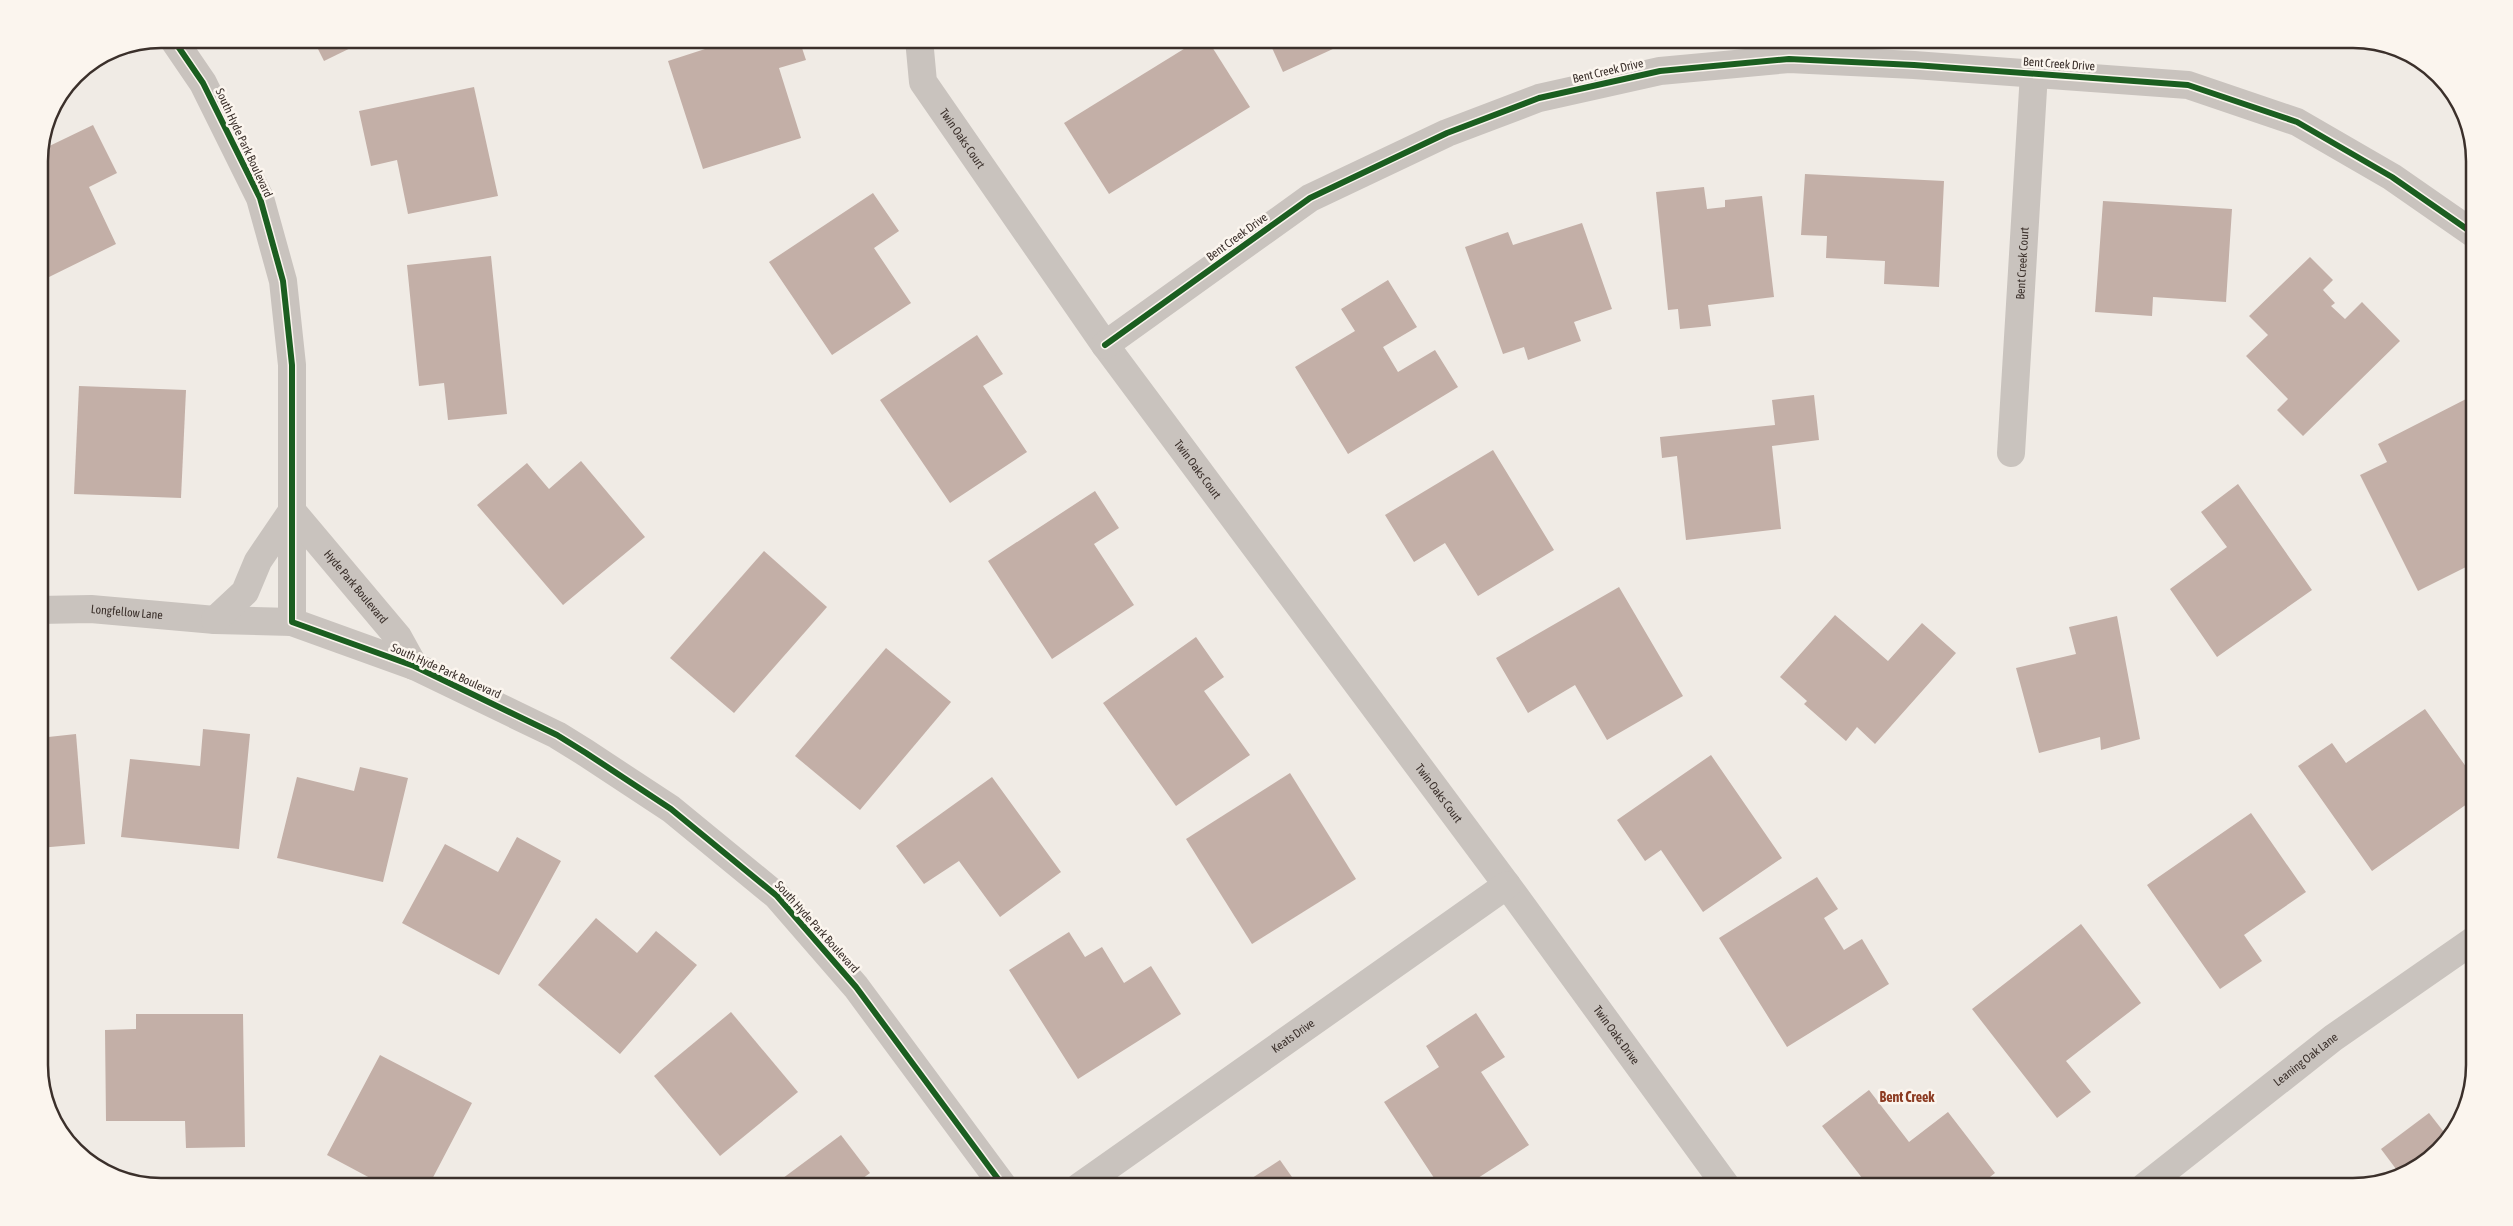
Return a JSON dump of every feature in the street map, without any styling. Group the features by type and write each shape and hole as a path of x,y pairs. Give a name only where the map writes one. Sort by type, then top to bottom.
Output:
{"street":[{"name":"South Hyde Park Boulevard","path":"179,48 203,82 260,198 283,281 292,365 292,622 414,666 557,735 671,809 777,896 856,987 997,1178"},
{"name":"Twin Oaks Court","path":"920,48 923,82 1105,345 1507,884"},
{"name":"Bent Creek Drive","path":"1105,345 1310,198 1447,133 1539,98 1660,71 1789,60 2034,73 2188,86 2298,122 2392,177 2465,228"},
{"name":"Bent Creek Court","path":"2011,452 2034,73"},
{"path":"215,620 245,592 258,560 292,511"},
{"name":"Hyde Park Boulevard","path":"292,511 398,637 414,666"},
{"name":"Longfellow Lane","path":"48,610 91,609 215,620 292,622"},
{"name":"Keats Drive","path":"1092,1178 1507,884"},
{"name":"Twin Oaks Drive","path":"1507,884 1720,1178"},
{"name":"Leaning Oak Lane","path":"2155,1178 2333,1038 2466,946"}],"building":[{"path":"318,48 351,48 324,61"},
{"path":"708,48 802,48 806,60 779,68 801,138 703,169 668,61"},
{"path":"1185,48 1213,48 1250,107 1109,194 1064,123"},
{"path":"1272,48 1335,48 1283,72"},
{"path":"474,87 498,196 408,214 397,160 371,166 359,111"},
{"path":"93,125 117,173 89,187 116,244 48,278 48,153 48,147"},
{"path":"1805,174 1944,181 1939,287 1884,284 1885,261 1826,258 1827,236 1801,235"},
{"path":"1704,187 1707,209 1725,207 1725,200 1762,196 1774,297 1708,305 1711,326 1680,329 1678,309 1668,310 1656,192"},
{"path":"873,193 899,231 874,248 911,303 832,355 769,262"},
{"path":"2103,201 2232,209 2226,302 2153,297 2152,316 2095,312"},
{"path":"1582,223 1612,309 1574,322 1581,341 1528,360 1524,347 1503,354 1465,247 1508,232 1513,245"},
{"path":"491,256 507,414 448,420 444,383 419,386 407,265"},
{"path":"2310,257 2333,280 2323,290 2335,303 2331,306 2345,319 2362,302 2400,341 2303,436 2277,410 2288,399 2246,356 2268,335 2249,316"},
{"path":"1388,280 1417,327 1383,347 1398,372 1435,350 1458,387 1348,454 1295,367 1355,331 1341,309"},
{"path":"977,335 1003,374 983,386 1027,452 950,503 880,400"},
{"path":"79,386 186,390 181,498 74,494"},
{"path":"1814,395 1819,440 1772,446 1781,529 1686,540 1677,456 1662,458 1660,437 1775,425 1772,400"},
{"path":"2465,399 2465,567 2418,591 2360,475 2387,462 2378,444"},
{"path":"1493,450 1554,550 1478,596 1445,543 1414,562 1385,515"},
{"path":"581,461 645,537 563,605 477,505 527,463 549,489"},
{"path":"2238,484 2312,590 2217,657 2170,589 2227,547 2201,512"},
{"path":"1095,491 1119,528 1094,544 1134,605 1052,659 988,561"},
{"path":"764,551 827,607 734,713 670,658"},
{"path":"1619,587 1683,696 1607,740 1575,685 1528,713 1496,658"},
{"path":"1835,615 1888,661 1922,623 1956,653 1875,744 1857,727 1846,741 1804,704 1807,701 1780,677"},
{"path":"2117,616 2140,739 2101,750 2100,737 2039,753 2016,668 2076,654 2069,627"},
{"path":"1196,637 1224,677 1204,691 1250,755 1176,806 1103,703"},
{"path":"886,648 951,702 860,810 795,756"},
{"path":"2425,709 2466,766 2466,805 2372,871 2298,766 2332,743 2346,763"},
{"path":"203,729 250,734 239,849 121,837 130,759 200,766"},
{"path":"76,734 85,844 48,847 48,737"},
{"path":"1711,755 1782,858 1703,912 1661,850 1645,861 1617,820"},
{"path":"360,767 408,778 383,882 277,858 297,777 354,791"},
{"path":"1290,773 1356,879 1252,944 1186,839"},
{"path":"992,777 1061,872 1000,917 959,861 924,884 896,846"},
{"path":"2251,813 2306,892 2244,935 2262,961 2220,989 2147,885"},
{"path":"517,837 561,861 499,975 402,923 445,844 498,872"},
{"path":"1817,877 1838,909 1824,918 1844,950 1862,939 1889,984 1787,1047 1719,938"},
{"path":"596,918 637,953 656,931 697,965 620,1054 538,985"},
{"path":"2081,924 2141,1003 2066,1061 2091,1092 2057,1118 1972,1009"},
{"path":"1069,932 1085,957 1102,947 1124,983 1151,966 1181,1014 1078,1079 1009,970"},
{"path":"731,1012 798,1092 720,1156 654,1076"},
{"path":"1476,1013 1505,1057 1481,1072 1529,1145 1478,1178 1434,1178 1384,1102 1439,1067 1426,1046"},
{"path":"136,1014 243,1014 245,1147 186,1148 185,1121 106,1121 105,1030 136,1029"},
{"path":"380,1055 472,1103 433,1178 370,1178 327,1155"},
{"path":"1869,1090 1909,1142 1948,1112 1995,1173 1989,1178 1862,1178 1822,1126"},
{"path":"2429,1113 2443,1131 2421,1155 2397,1170 2381,1149"},
{"path":"841,1135 870,1173 863,1178 783,1178"},
{"path":"1280,1160 1293,1178 1252,1178"}],"cycle path":[{"path":"179,48 203,83 260,198 283,281 292,365 292,622 414,666 557,735 671,809 777,896 856,987 997,1178"},
{"path":"1105,345 1310,198 1447,133 1539,98 1660,71 1789,59 1914,65 2188,85 2297,122 2392,177 2465,228"}],"district":[{"name":"Bent Creek","path":"1907,1097"}]}
